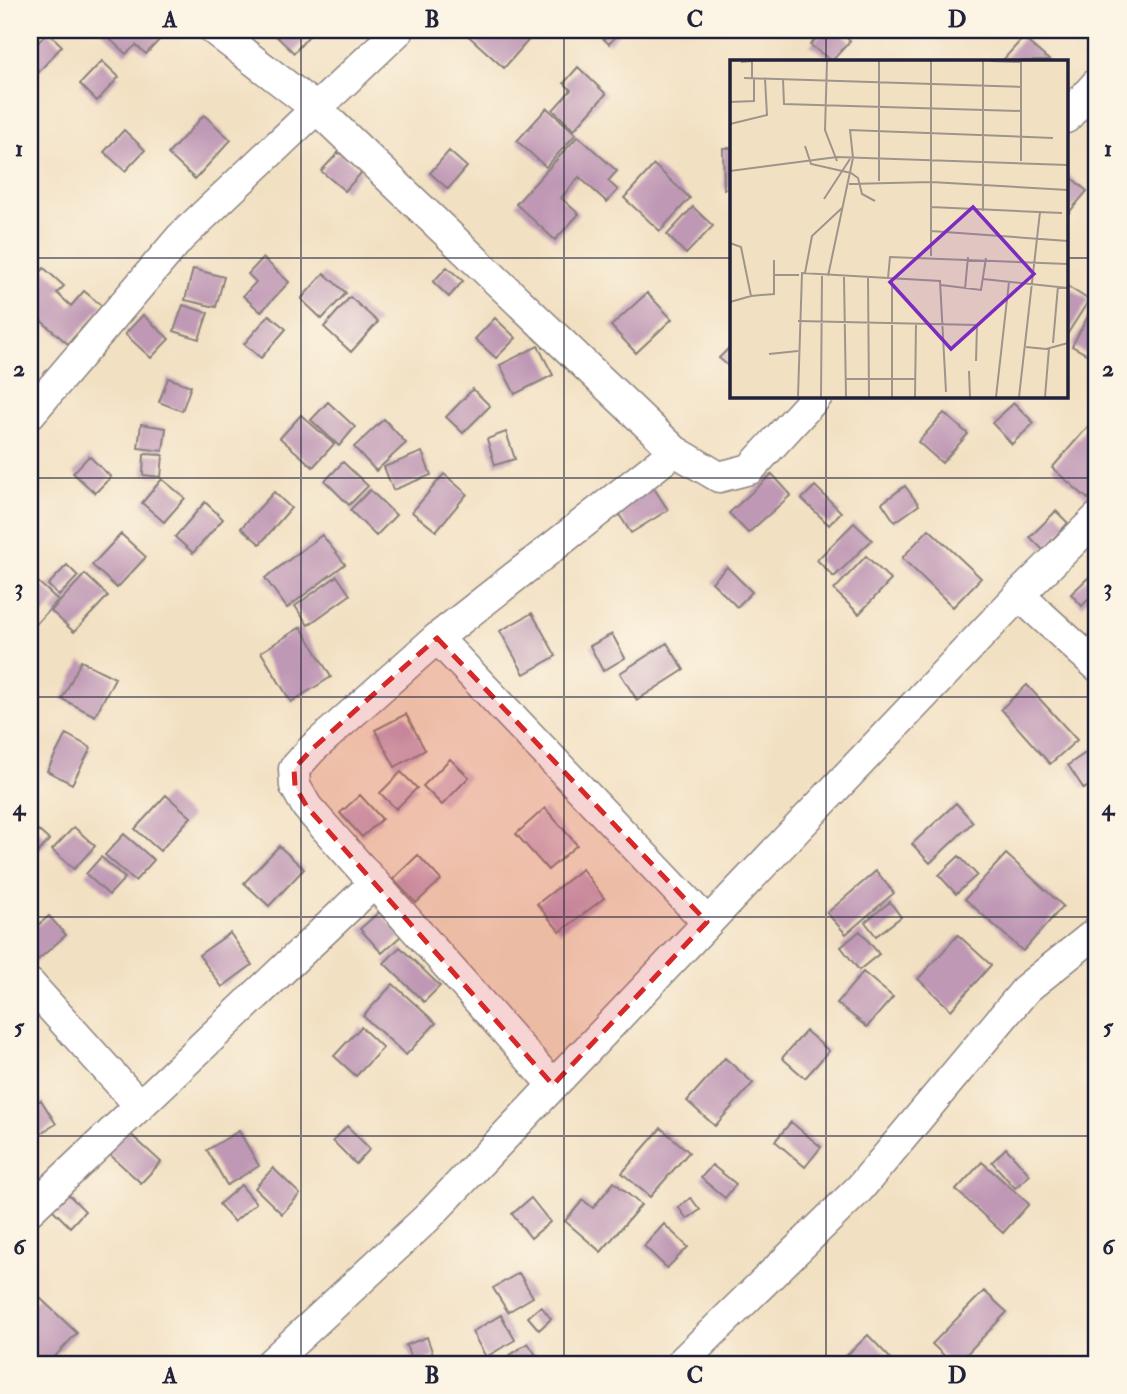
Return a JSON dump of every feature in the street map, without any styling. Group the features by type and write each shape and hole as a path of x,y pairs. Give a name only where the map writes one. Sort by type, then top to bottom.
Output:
{"street":[{"path":"214,30 317,108 675,451 719,477 750,470 816,397"},
{"path":"30,414 180,238 399,30"},
{"path":"1068,116 1097,83"},
{"path":"553,1085 307,807 295,786 294,768 312,748 437,638 675,451"},
{"path":"270,1364 427,1217 1019,595 1097,519"},
{"path":"1019,595 1097,666"},
{"path":"437,638 708,922"},
{"path":"30,1210 374,883"},
{"path":"680,1364 860,1188 1027,988 1097,932"},
{"path":"30,984 140,1105"}],"highlighted area":[{"path":"437,638 707,922 553,1085 307,807 295,786 294,769 312,749"}],"building":[{"path":"100,30 150,30 160,39 146,54 136,45 126,54"},
{"path":"280,30 314,30 294,53 275,35"},
{"path":"527,30 533,35 504,68 464,32"},
{"path":"594,30 622,30 609,44"},
{"path":"825,30 838,30 850,41 833,60 810,45"},
{"path":"48,32 62,46 36,75 30,69 30,51"},
{"path":"1023,38 1049,60 1003,60"},
{"path":"102,61 119,77 97,101 80,84"},
{"path":"578,67 606,94 574,130 553,110 571,90 564,83"},
{"path":"547,108 576,134 546,167 517,141"},
{"path":"204,115 231,140 195,179 168,154"},
{"path":"124,130 145,150 125,171 104,152"},
{"path":"578,136 617,171 608,181 618,190 607,202 579,177 561,198 579,214 555,240 516,204"},
{"path":"723,148 730,148 730,188 724,189"},
{"path":"449,151 467,167 448,189 430,173"},
{"path":"339,152 362,172 345,191 321,171"},
{"path":"654,165 690,198 660,231 624,198"},
{"path":"1068,175 1087,191 1068,214"},
{"path":"693,207 713,226 686,254 667,235"},
{"path":"30,247 37,253 30,262"},
{"path":"263,258 289,282 261,312 243,296 256,282 248,274"},
{"path":"447,267 463,281 449,297 433,282"},
{"path":"44,268 64,286 57,293 71,306 84,291 102,306 68,344 30,311 30,285"},
{"path":"193,269 224,277 216,307 185,300"},
{"path":"324,273 346,293 322,319 301,299"},
{"path":"1068,287 1089,300 1068,333"},
{"path":"647,293 672,319 636,353 611,326"},
{"path":"350,297 378,322 351,352 324,327"},
{"path":"183,305 208,313 199,339 174,331"},
{"path":"1094,305 1097,307 1097,360 1072,346"},
{"path":"143,315 169,339 151,358 125,334"},
{"path":"269,315 286,329 261,358 244,344"},
{"path":"495,318 516,338 496,358 475,339"},
{"path":"538,346 553,375 515,394 500,365"},
{"path":"730,347 730,367 719,358"},
{"path":"168,378 191,386 182,411 159,402"},
{"path":"473,389 490,406 463,433 446,417"},
{"path":"328,402 355,427 339,446 311,420"},
{"path":"1014,403 1034,423 1012,444 992,423"},
{"path":"944,413 968,434 942,463 918,442"},
{"path":"301,415 334,444 313,467 280,438"},
{"path":"1097,416 1097,489 1088,499 1052,468"},
{"path":"384,419 406,443 376,471 354,447"},
{"path":"141,424 166,428 163,451 138,448"},
{"path":"506,432 515,459 495,465 487,439"},
{"path":"422,452 431,475 393,490 384,467"},
{"path":"144,454 163,455 161,477 143,475"},
{"path":"89,456 111,477 95,493 73,473"},
{"path":"343,462 368,486 349,505 325,481"},
{"path":"444,474 467,494 436,531 412,512"},
{"path":"772,474 791,495 748,533 729,513"},
{"path":"162,479 185,498 164,522 142,503"},
{"path":"650,482 668,510 631,533 613,505"},
{"path":"815,486 841,512 829,525 802,499"},
{"path":"905,486 919,505 895,522 882,503"},
{"path":"370,490 396,515 376,536 350,510"},
{"path":"274,492 291,508 260,544 241,528"},
{"path":"205,502 223,519 193,553 175,537"},
{"path":"1056,511 1068,523 1043,550 1030,537"},
{"path":"854,523 872,540 834,577 817,560"},
{"path":"929,529 981,578 953,607 902,558"},
{"path":"121,534 146,557 117,588 92,565"},
{"path":"322,535 345,564 287,608 265,578"},
{"path":"866,556 891,580 859,614 834,590"},
{"path":"67,565 78,576 59,596 48,585"},
{"path":"727,567 752,592 737,607 712,582"},
{"path":"85,574 108,596 74,632 51,611"},
{"path":"337,576 350,595 308,625 295,606"},
{"path":"1089,577 1097,585 1097,590 1082,606 1071,594"},
{"path":"37,581 58,600 35,625 30,620 30,590"},
{"path":"532,613 556,656 524,674 500,631"},
{"path":"301,627 331,677 291,702 261,652"},
{"path":"612,634 625,658 603,671 590,646"},
{"path":"667,643 684,670 637,700 620,673"},
{"path":"81,661 115,678 95,716 62,699"},
{"path":"1027,685 1077,740 1050,764 1001,709"},
{"path":"406,714 425,750 395,767 375,730"},
{"path":"66,734 91,748 72,784 47,771"},
{"path":"1097,745 1097,780 1084,789 1068,765"},
{"path":"450,759 469,777 442,805 423,786"},
{"path":"401,772 417,788 396,809 380,793"},
{"path":"166,795 191,817 160,851 135,829"},
{"path":"360,795 382,819 362,837 340,813"},
{"path":"956,803 973,822 930,863 912,844"},
{"path":"545,808 577,845 548,870 516,834"},
{"path":"74,827 95,846 74,869 52,850"},
{"path":"38,830 49,840 34,857 30,853 30,838"},
{"path":"124,834 154,860 135,881 105,855"},
{"path":"279,846 304,869 269,906 244,883"},
{"path":"1006,854 1063,906 1023,951 965,899"},
{"path":"418,855 441,880 416,903 393,879"},
{"path":"959,856 977,875 956,894 939,875"},
{"path":"101,857 125,878 109,895 86,874"},
{"path":"582,869 604,898 560,932 537,904"},
{"path":"876,871 894,893 846,934 827,913"},
{"path":"890,902 901,917 876,936 865,922"},
{"path":"379,912 401,936 382,953 360,929"},
{"path":"49,916 66,935 31,966 30,932"},
{"path":"860,931 879,954 859,970 841,947"},
{"path":"230,933 252,965 222,987 199,955"},
{"path":"958,935 991,965 951,1010 918,979"},
{"path":"400,947 440,986 424,1002 384,963"},
{"path":"863,972 893,997 867,1027 837,1003"},
{"path":"393,984 436,1023 406,1055 363,1016"},
{"path":"361,1027 383,1048 356,1076 334,1056"},
{"path":"806,1031 829,1051 805,1078 782,1058"},
{"path":"725,1058 753,1083 715,1126 687,1101"},
{"path":"41,1100 56,1124 30,1140 30,1107"},
{"path":"791,1122 821,1147 805,1167 775,1141"},
{"path":"347,1126 370,1149 356,1164 333,1141"},
{"path":"661,1128 689,1152 650,1197 622,1173"},
{"path":"127,1131 161,1162 141,1183 107,1152"},
{"path":"239,1131 259,1166 227,1185 207,1150"},
{"path":"1006,1148 1030,1175 1015,1188 992,1162"},
{"path":"982,1162 1029,1204 1003,1233 956,1190"},
{"path":"712,1165 736,1184 725,1198 701,1178"},
{"path":"273,1168 300,1194 282,1214 255,1188"},
{"path":"614,1182 641,1205 601,1252 565,1221 583,1200 593,1208"},
{"path":"241,1185 256,1203 234,1222 219,1204"},
{"path":"63,1189 85,1211 70,1227 48,1205"},
{"path":"531,1198 550,1222 531,1238 512,1214"},
{"path":"691,1198 700,1210 687,1219 678,1207"},
{"path":"664,1224 688,1247 667,1268 644,1246"},
{"path":"519,1273 533,1297 508,1312 493,1288"},
{"path":"984,1291 1007,1312 957,1364 953,1364 932,1344"},
{"path":"39,1297 77,1333 48,1364 36,1364 30,1359 30,1336 35,1330 30,1325 30,1307"},
{"path":"541,1306 551,1319 539,1330 528,1317"},
{"path":"501,1315 515,1340 486,1357 472,1332"},
{"path":"868,1335 890,1358 884,1364 838,1364"},
{"path":"427,1337 434,1357 413,1364 406,1345"},
{"path":"528,1343 542,1364 497,1364"}]}
